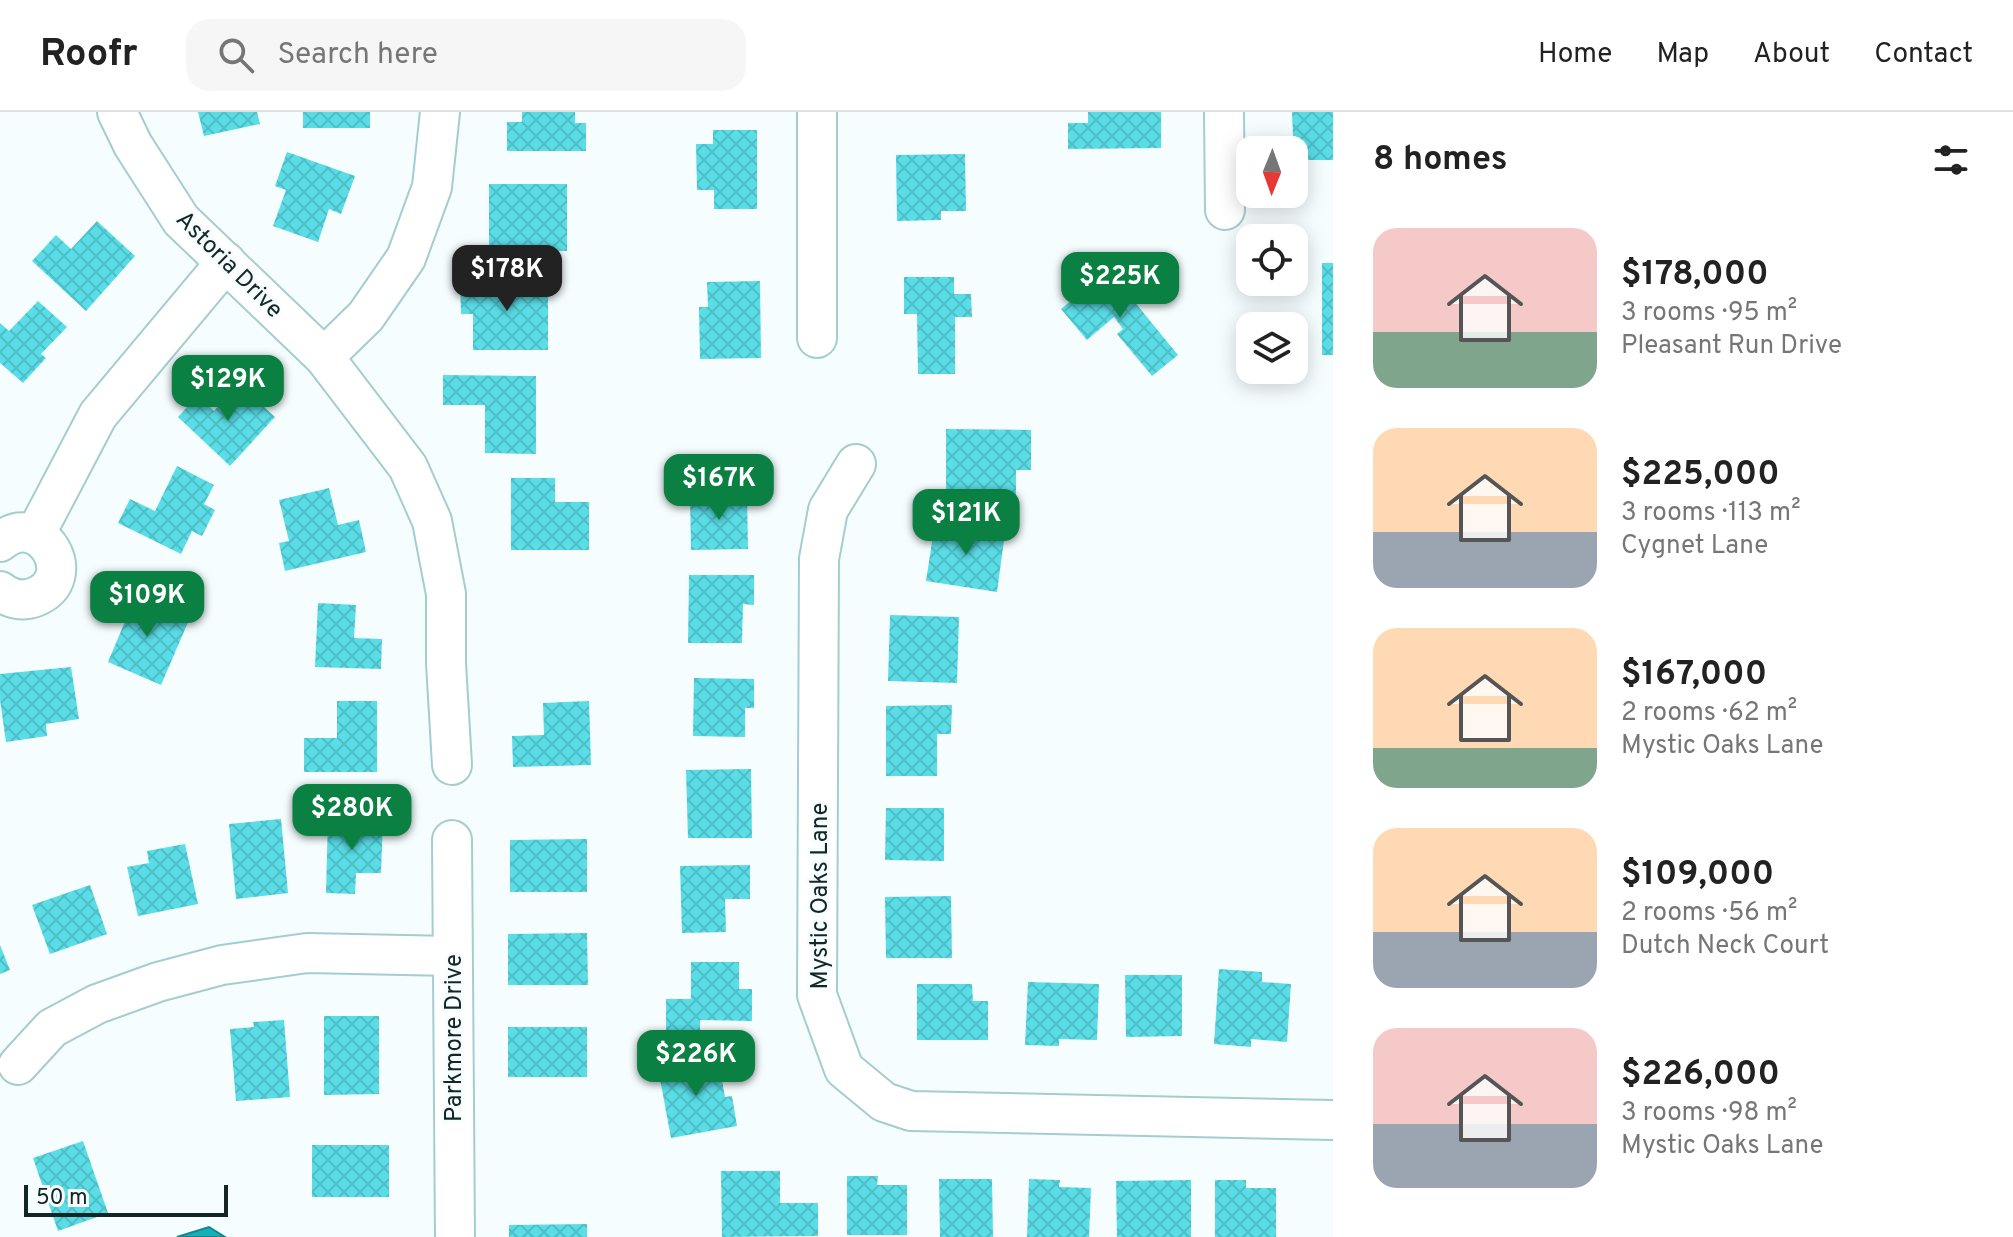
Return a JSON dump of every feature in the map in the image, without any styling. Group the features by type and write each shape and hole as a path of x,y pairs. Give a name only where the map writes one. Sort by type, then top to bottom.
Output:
{"street":[{"name":"Astoria Drive","path":"117,112 133,145 181,220 324,357 408,467 432,521 446,594 446,663 452,765"},
{"path":"324,357 366,316 406,258 432,187 440,112"},
{"path":"817,112 817,338"},
{"path":"1224,112 1225,210"},
{"path":"0,591 8,597 23,600 42,594 50,586 57,563 52,549 18,538 98,415 226,262"},
{"name":"Mystic Oaks Lane","path":"856,464 828,510 819,559 817,995 844,1069 884,1102 911,1111 1333,1120"},
{"name":"Parkmore Drive","path":"452,840 455,1237"},
{"path":"18,1065 52,1028 97,1004 158,982 210,968 307,953 452,956"}],"water":[{"path":"209,1227 225,1237 177,1237"}],"building":[{"path":"198,112 257,112 260,124 204,136"},
{"path":"303,112 370,112 370,128 303,128"},
{"path":"522,112 575,112 575,123 586,123 586,151 507,151 507,122 522,122"},
{"path":"1088,112 1161,112 1161,148 1068,149 1068,123 1088,123"},
{"path":"1292,112 1333,112 1333,160 1308,160 1308,136 1293,136"},
{"path":"713,130 757,130 757,209 714,209 714,190 697,190 696,144 713,144"},
{"path":"287,152 355,176 341,214 329,209 318,242 273,226 286,190 275,186"},
{"path":"965,154 966,211 941,211 941,220 897,221 896,155"},
{"path":"489,184 567,184 567,251 489,251"},
{"path":"97,221 135,256 86,311 32,261 56,235 71,249"},
{"path":"1322,263 1333,263 1333,355 1322,355"},
{"path":"1112,267 1137,297 1133,300 1178,355 1152,376 1117,334 1123,329 1114,317 1087,340 1061,309"},
{"path":"904,277 954,277 954,294 971,294 972,317 955,317 955,374 918,374 917,314 904,314"},
{"path":"460,279 548,279 548,350 473,350 473,314 461,314"},
{"path":"760,281 761,358 700,359 699,307 708,307 707,282"},
{"path":"38,301 67,327 41,354 46,358 23,383 0,363 0,323 9,331"},
{"path":"443,375 536,376 536,454 485,453 485,405 443,405"},
{"path":"239,384 275,417 230,466 178,417 198,395 214,411"},
{"path":"946,429 1031,430 1031,470 1016,470 1016,497 946,497"},
{"path":"177,466 214,485 204,504 215,510 202,536 192,531 181,554 118,523 130,499 155,511"},
{"path":"511,478 555,478 555,502 589,502 589,550 511,550"},
{"path":"329,488 338,525 359,520 366,552 285,571 279,543 289,541 279,500"},
{"path":"747,495 748,549 691,550 690,496"},
{"path":"935,523 1005,533 997,592 926,581"},
{"path":"689,575 754,575 754,605 743,604 742,643 688,643"},
{"path":"127,594 189,620 161,685 108,662 126,619 117,615"},
{"path":"318,603 356,605 354,638 382,639 381,669 315,667"},
{"path":"890,615 959,617 957,683 888,681"},
{"path":"71,667 79,719 46,724 47,736 6,742 0,674"},
{"path":"694,678 754,679 754,708 745,708 745,737 693,736"},
{"path":"337,701 377,701 377,772 304,772 304,738 337,738"},
{"path":"589,701 591,765 513,767 512,736 544,735 543,703"},
{"path":"952,705 951,734 937,734 937,776 886,776 886,706"},
{"path":"751,769 752,838 688,838 686,770"},
{"path":"886,808 944,808 944,861 885,860"},
{"path":"328,817 383,819 381,873 356,873 355,894 326,893"},
{"path":"281,819 288,893 236,899 229,824"},
{"path":"587,839 587,892 510,892 510,840"},
{"path":"185,844 198,904 138,916 127,867 149,863 147,851"},
{"path":"750,865 750,899 725,899 726,932 682,933 680,866"},
{"path":"90,885 107,934 50,954 32,905"},
{"path":"951,896 952,958 886,958 885,897"},
{"path":"587,933 588,985 508,985 508,934"},
{"path":"0,945 10,970 0,974"},
{"path":"691,962 739,962 739,989 752,989 752,1021 700,1020 700,1040 666,1040 666,999 691,999"},
{"path":"1219,969 1262,972 1262,982 1291,984 1287,1042 1251,1039 1251,1047 1214,1044"},
{"path":"1125,975 1182,975 1182,1036 1126,1037"},
{"path":"1028,982 1099,984 1097,1040 1059,1039 1059,1046 1025,1045"},
{"path":"917,984 972,984 973,1001 988,1001 988,1040 917,1040"},
{"path":"324,1016 379,1016 379,1094 324,1095"},
{"path":"284,1020 290,1097 236,1101 230,1029 254,1027 253,1022"},
{"path":"508,1027 587,1027 587,1077 508,1077"},
{"path":"718,1058 725,1097 732,1096 737,1126 671,1138 658,1068"},
{"path":"83,1141 108,1213 58,1231 33,1158"},
{"path":"312,1145 389,1145 389,1197 312,1197"},
{"path":"721,1171 780,1171 780,1203 818,1203 818,1236 722,1237"},
{"path":"847,1176 878,1176 877,1185 907,1185 907,1235 847,1235"},
{"path":"939,1179 992,1179 993,1237 940,1237"},
{"path":"1029,1179 1060,1180 1059,1187 1091,1188 1089,1237 1027,1237"},
{"path":"1191,1180 1191,1237 1117,1237 1116,1181"},
{"path":"1215,1180 1246,1180 1246,1188 1276,1188 1276,1237 1215,1237"},
{"path":"587,1224 587,1237 509,1237 509,1225"}]}
